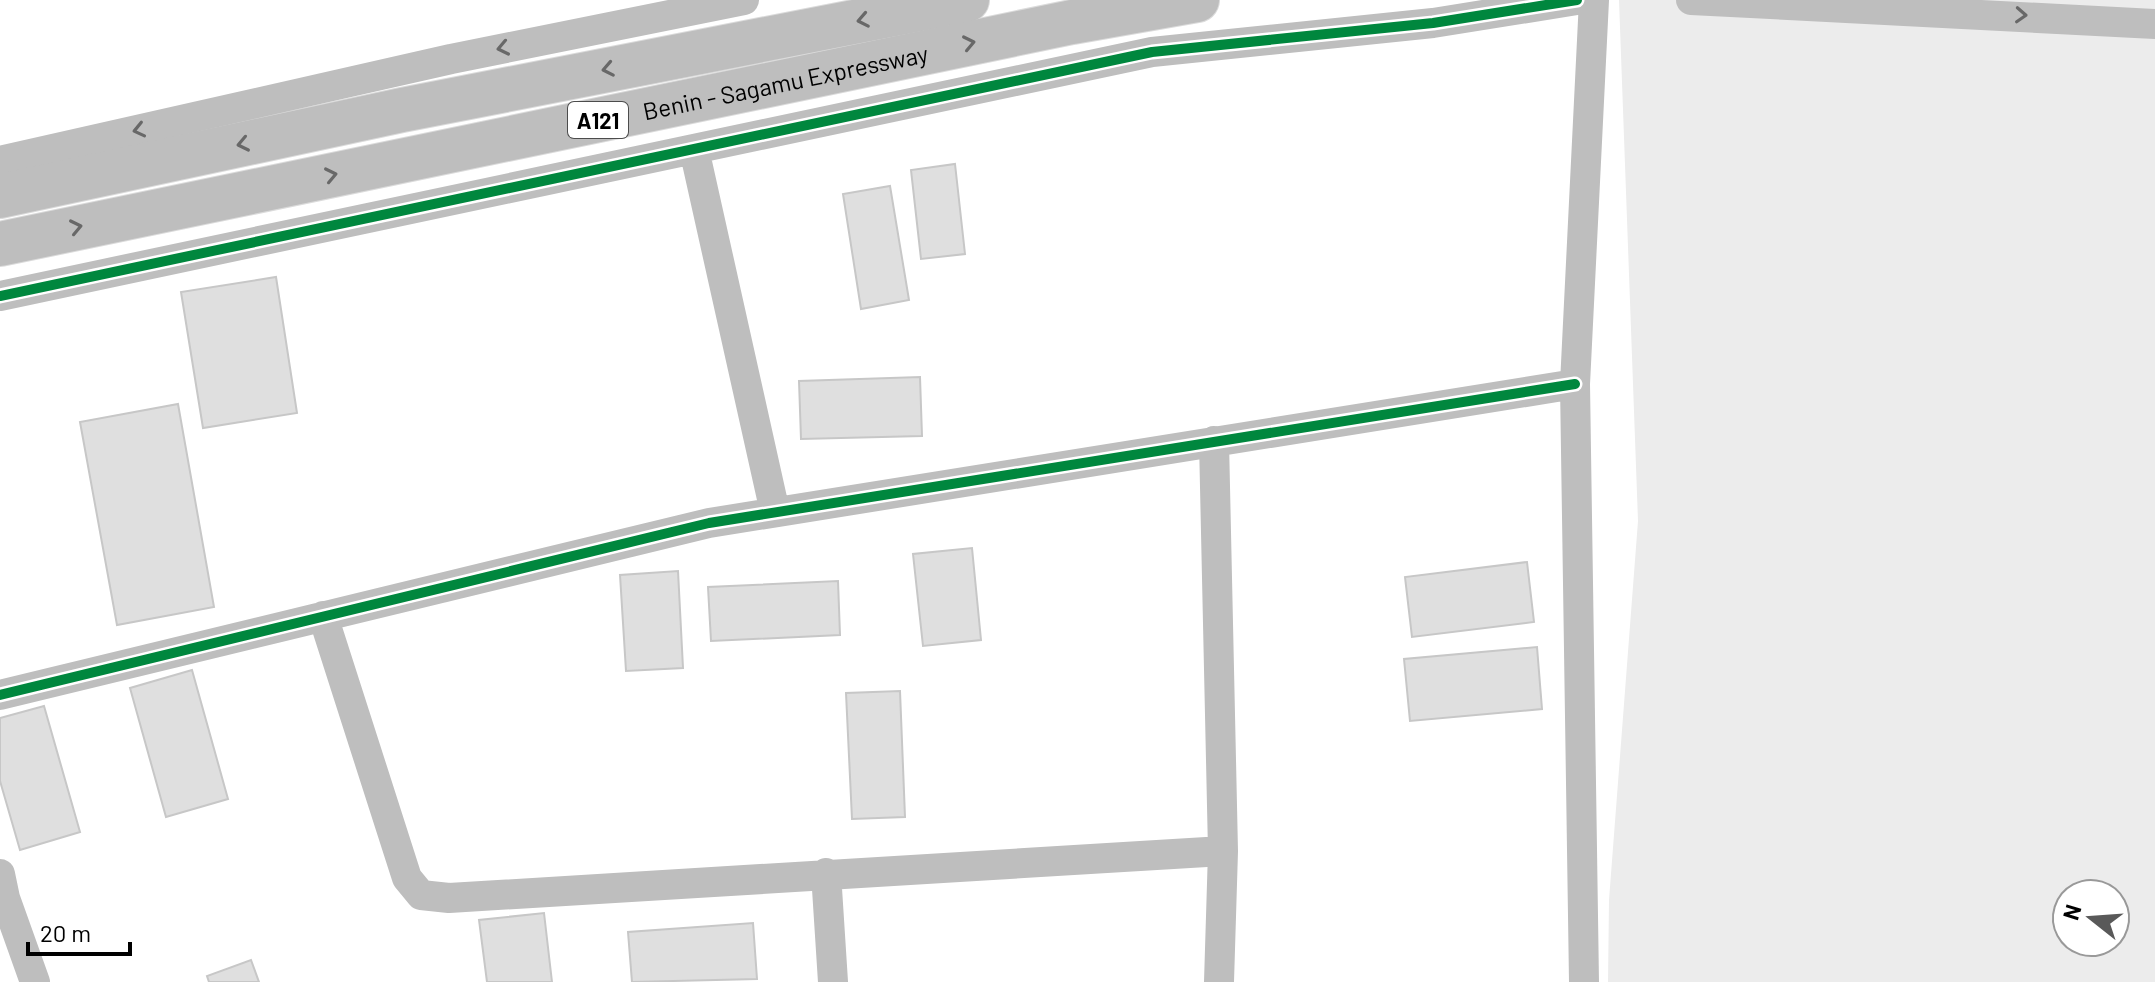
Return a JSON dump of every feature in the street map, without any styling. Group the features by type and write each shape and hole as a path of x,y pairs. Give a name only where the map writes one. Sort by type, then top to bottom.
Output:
{"highway":[{"name":"A121","path":"0,196 402,110 967,0"},
{"name":"Benin - Sagamu Expressway","path":"0,244 1070,11 1197,0"}],"street":[{"path":"0,161 695,4 744,0"},
{"path":"0,296 1152,52 1433,23 1577,0"},
{"path":"1584,982 1575,384 1594,0"},
{"path":"1691,0 2155,24"},
{"path":"695,4 705,51"},
{"path":"694,149 775,512"},
{"path":"0,695 709,523 1575,384"},
{"path":"1214,441 1223,851 1219,982"},
{"path":"323,616 407,878 421,895 449,898 1223,851"},
{"path":"826,873 833,982"},
{"path":"0,874 5,898 35,982"}],"shaded area":[{"path":"1619,0 2155,0 2155,982 1608,982 1609,900 1638,521"}],"building":[{"path":"955,164 965,254 921,259 911,170"},
{"path":"890,186 909,300 861,309 843,194"},
{"path":"276,277 297,413 203,428 181,292"},
{"path":"920,377 922,436 801,439 799,381"},
{"path":"178,404 214,607 117,625 80,422"},
{"path":"972,548 981,640 923,646 913,554"},
{"path":"1527,562 1534,622 1412,637 1405,577"},
{"path":"678,571 683,668 626,671 620,575"},
{"path":"838,581 840,635 711,641 708,587"},
{"path":"1537,647 1542,709 1410,721 1404,659"},
{"path":"192,670 228,799 166,817 130,688"},
{"path":"900,691 905,817 852,819 846,693"},
{"path":"44,706 80,832 20,850 0,781 0,718"},
{"path":"544,913 552,982 487,982 479,920"},
{"path":"753,923 757,979 632,982 628,932"},
{"path":"251,960 259,982 209,982 207,976"}],"cycle path":[{"path":"0,296 1152,52 1433,23 1577,0"},
{"path":"0,695 709,523 1575,384"}]}
